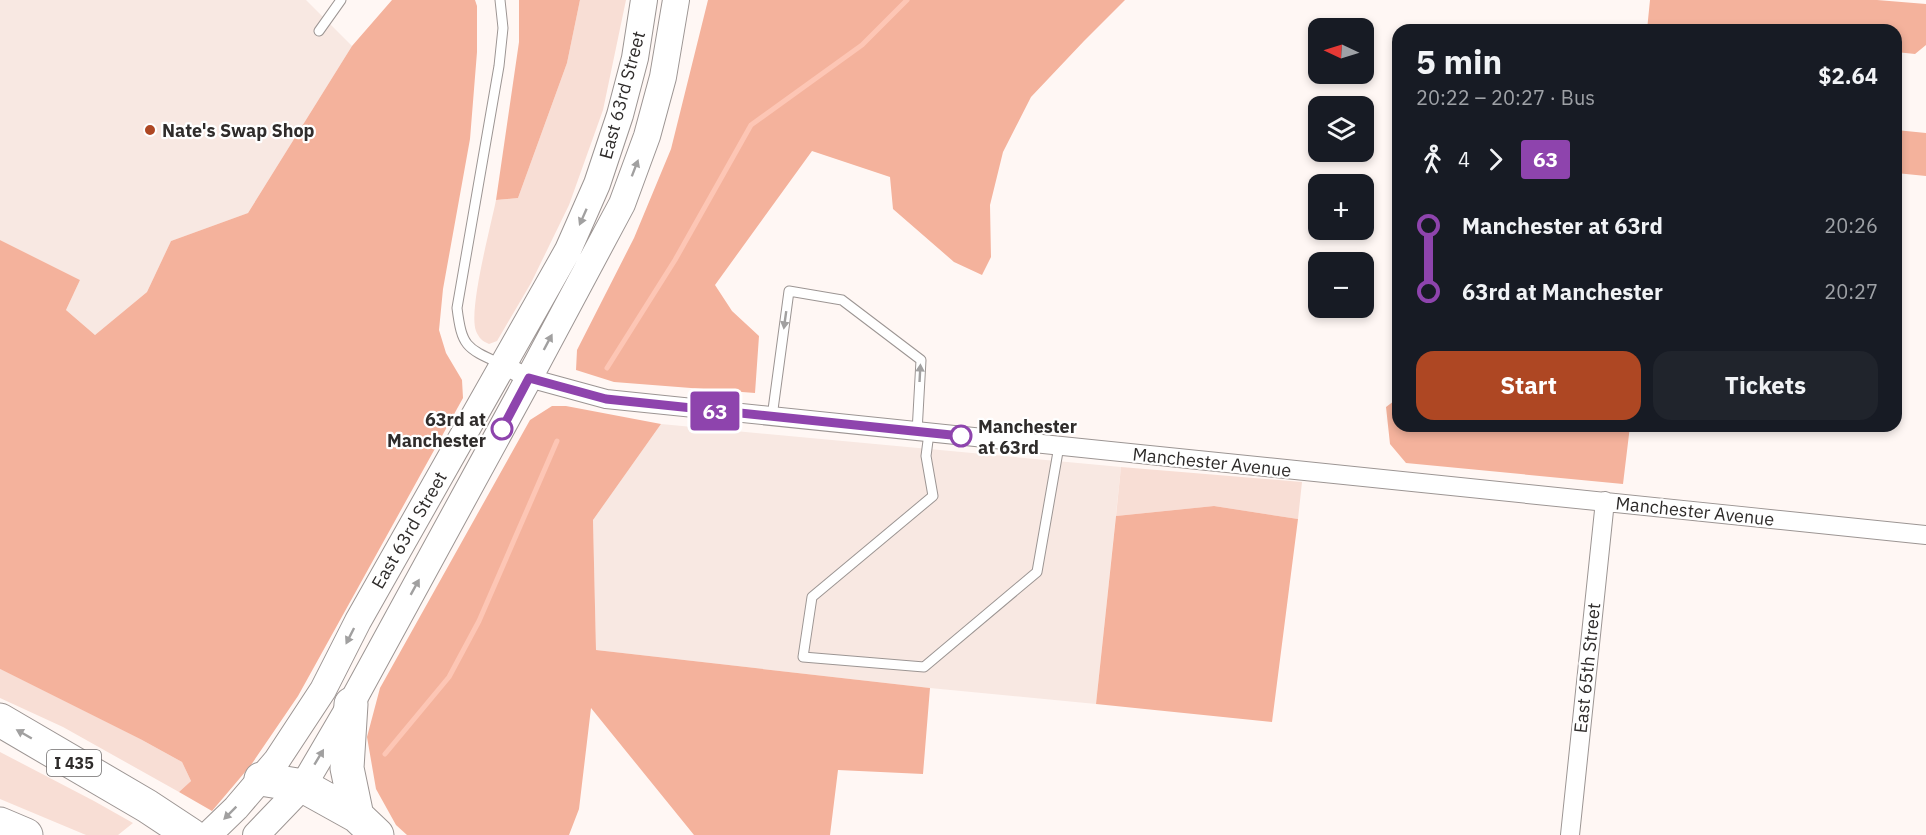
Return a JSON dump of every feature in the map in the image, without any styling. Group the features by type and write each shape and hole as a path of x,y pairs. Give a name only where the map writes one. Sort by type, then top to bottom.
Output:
{"highway":[{"path":"351,704 347,768 367,826"},
{"name":"I 435","path":"0,720 147,806 191,835"},
{"path":"261,779 303,786 367,826"},
{"path":"0,824 26,835"}],"main road":[{"name":"East 63rd Street","path":"208,835 236,808 277,760 323,690 358,621 568,250 597,184 620,115 634,58 644,0"},
{"name":"East 63rd Street","path":"256,835 303,786 351,704 622,204 647,136 660,87 675,0"}],"street":[{"name":"Manchester Avenue","path":"503,365 529,378 606,399 1926,535"},
{"name":"East 65th Street","path":"1569,835 1605,501"}],"lane":[{"path":"320,31 341,0"},
{"path":"500,0 503,28 500,56 457,308 460,333 473,352 503,365"},
{"path":"772,417 789,291 842,300 921,360 923,433 933,496 812,597 803,657 924,667 1037,572 1059,446"}],"shaded area":[{"name":"Nate's Swap Shop","path":"0,0 306,0 352,46 248,213 171,241 147,292 95,335 66,310 80,280 0,240"},
{"path":"392,0 475,0 477,6 477,52 470,139 443,289 439,330 446,353 462,380 463,398 298,696 251,765 212,811 179,792 191,781 182,762 0,669 0,240 80,280 66,310 95,335 147,292 171,241 248,213 352,46"},
{"path":"519,0 580,0 567,63 518,198 496,200 519,42"},
{"path":"580,0 626,0 603,110 569,205 531,283 497,341 489,344 478,336 474,320 477,287 496,200 518,198 567,63"},
{"path":"708,0 1125,0 1031,97 1003,152 990,205 991,257 982,275 954,262 893,209 890,177 812,151 715,285 732,311 759,336 755,393 614,382 576,370 577,350 634,238 671,149"},
{"path":"1650,0 1877,0 1926,4 1926,45 1915,54 1902,53 1902,24 1648,24"},
{"path":"1902,131 1926,133 1926,176 1902,174"},
{"path":"1392,402 1392,432 1629,432 1623,484 1406,463 1390,444 1386,407"},
{"path":"552,406 566,406 661,424 593,520 596,650 930,688 923,774 838,770 830,835 694,835 591,708 579,809 569,835 407,835 396,825 376,789 367,737 380,688 530,420"},
{"path":"661,424 1121,467 1096,704 930,688 596,650 593,520"},
{"path":"1121,467 1302,482 1298,519 1214,506 1116,516"},
{"path":"1214,506 1298,519 1272,722 1096,704 1116,516"},
{"path":"0,669 182,762 191,781 179,792 63,727 0,698"},
{"path":"0,752 133,823 118,835 86,835 0,799"}],"waterway":[{"path":"607,368 675,260 751,125 862,45 907,0"},
{"path":"385,754 449,677 479,621 557,441"}],"bus line":[{"name":"63","path":"502,429 529,378 606,399 961,436"}],"place":[{"name":"Nate's Swap Shop","path":"150,130"},
{"name":"63rd at Manchester","path":"502,429"},
{"name":"Manchester at 63rd","path":"961,436"}]}
